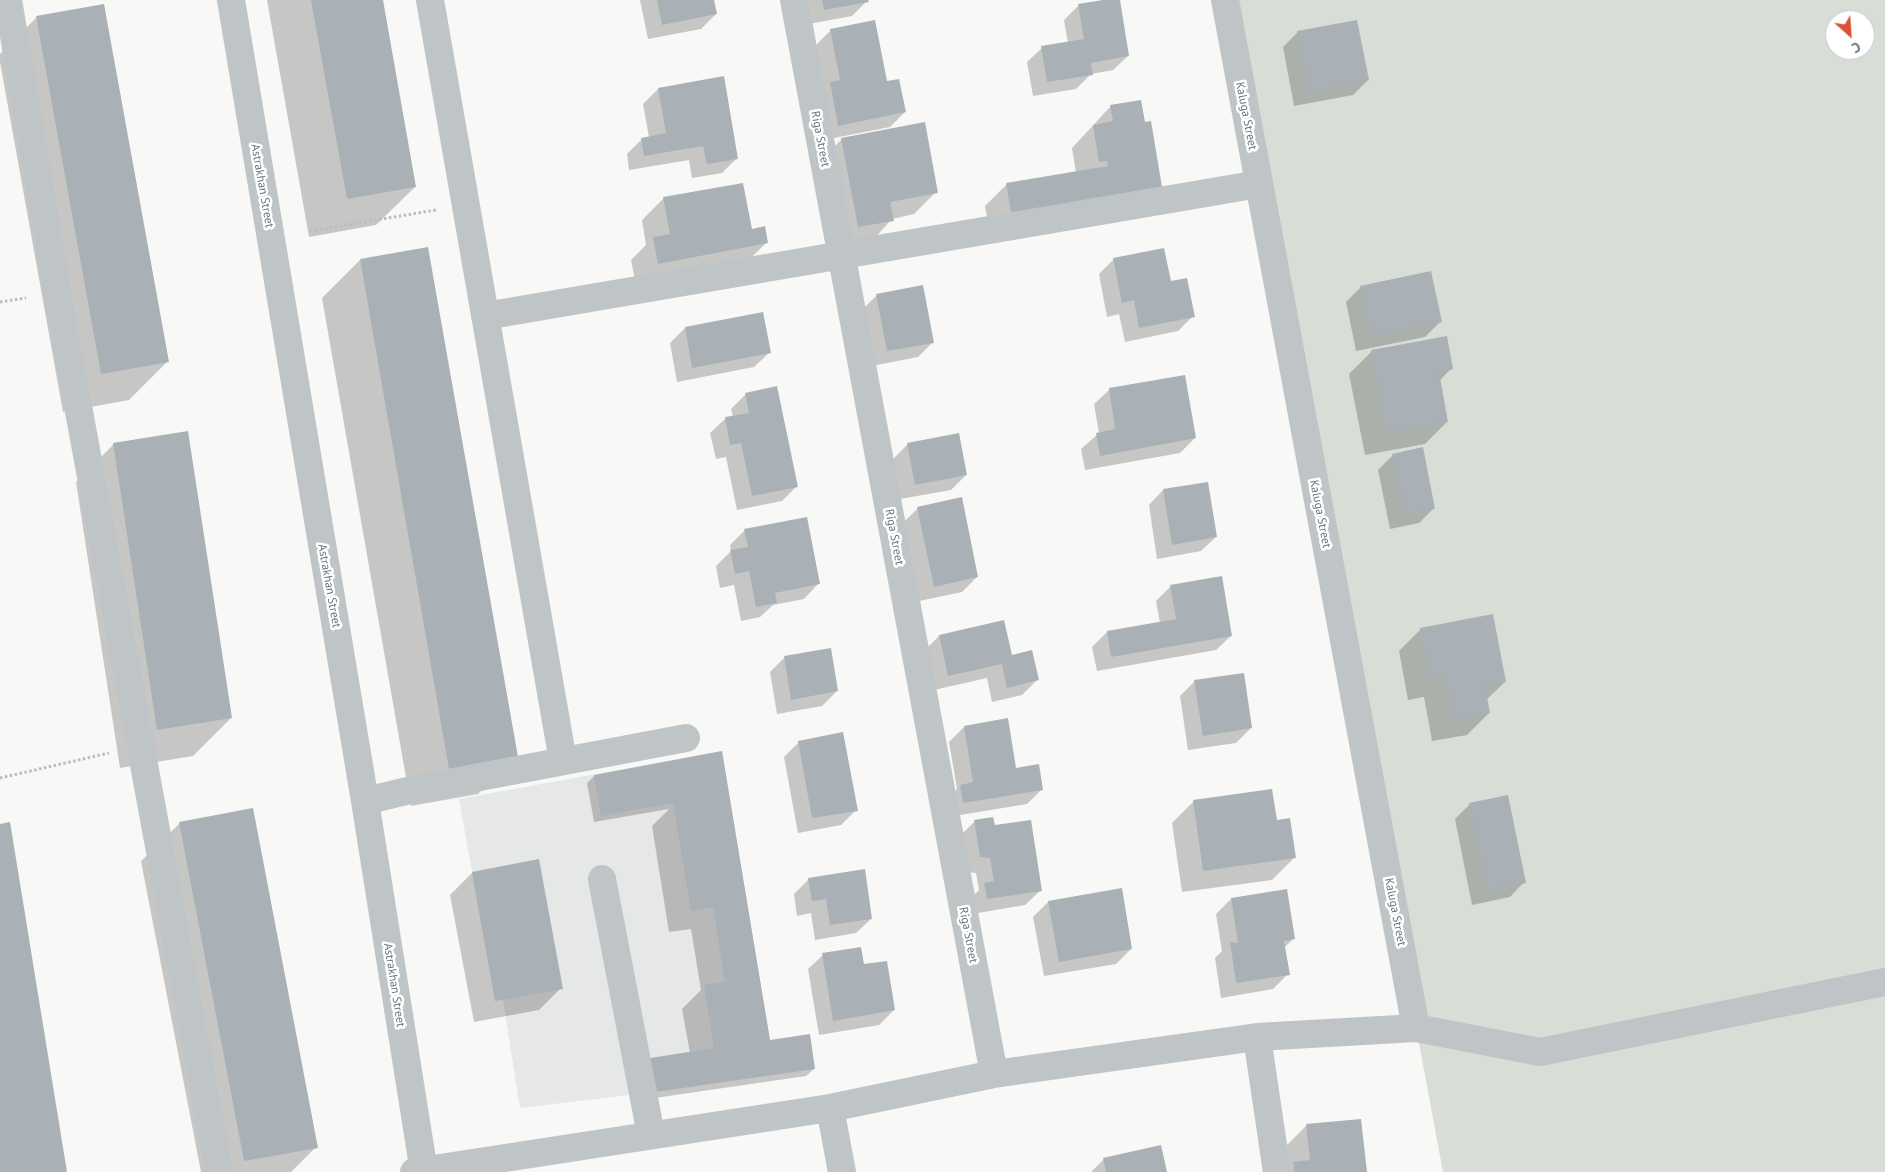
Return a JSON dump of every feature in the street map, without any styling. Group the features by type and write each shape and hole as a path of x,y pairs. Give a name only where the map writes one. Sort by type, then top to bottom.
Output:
{"street":[{"path":"8,0 57,292 219,1172"},
{"name":"Astrakhan Street","path":"231,0 365,801 421,1171"},
{"path":"430,0 563,761"},
{"name":"Riga Street","path":"794,0 994,1074"},
{"name":"Kaluga Street","path":"1225,0 1416,1028"},
{"path":"485,316 1259,184"},
{"path":"365,801 411,790 686,738"},
{"path":"602,879 651,1134"},
{"path":"421,1171 651,1134 830,1108 994,1074 1257,1037 1416,1028 1540,1052 1885,982"},
{"path":"1257,1037 1277,1172"},
{"path":"830,1108 842,1172"}],"path":[{"path":"310,232 466,205"},
{"path":"0,778 141,746"}],"shaded area":[{"path":"1225,0 1885,0 1885,1172 1443,1172"},
{"path":"722,751 770,1040 650,1058 655,1092 520,1108 503,1000 495,1001 459,799"}],"building":[{"path":"311,0 383,0 416,187 347,199"},
{"path":"657,0 714,0 717,14 662,25"},
{"path":"822,0 868,0 869,2 824,10"},
{"path":"1103,0 1120,0 1129,56 1091,63 1093,75 1047,82 1041,46 1084,39 1078,4"},
{"path":"104,4 169,362 101,374 36,16"},
{"path":"875,20 887,81 899,79 906,112 838,126 830,82 840,80 830,29"},
{"path":"1357,20 1369,80 1309,92 1297,31"},
{"path":"724,76 738,159 707,164 703,146 644,156 641,138 666,133 658,88"},
{"path":"1141,100 1145,122 1151,121 1162,187 1011,213 1006,183 1108,166 1107,161 1099,162 1093,125 1113,121 1110,105"},
{"path":"925,122 938,193 890,202 894,221 858,227 841,138"},
{"path":"743,183 752,229 765,226 768,243 658,264 653,237 670,234 663,197"},
{"path":"428,247 518,757 449,769 360,259"},
{"path":"1164,248 1171,281 1187,278 1195,317 1139,328 1134,300 1122,303 1113,258"},
{"path":"1431,271 1442,322 1371,337 1360,286"},
{"path":"923,285 934,343 887,351 876,294"},
{"path":"763,312 771,353 692,368 685,327"},
{"path":"1447,336 1453,369 1439,372 1448,422 1386,434 1371,350"},
{"path":"1185,375 1196,438 1100,456 1096,433 1115,429 1109,388"},
{"path":"777,386 798,487 752,496 741,443 730,445 725,417 749,413 745,393"},
{"path":"188,431 232,718 157,730 113,443"},
{"path":"959,433 967,475 915,485 907,443"},
{"path":"1423,447 1435,509 1405,515 1392,454"},
{"path":"1208,482 1217,537 1172,545 1163,489"},
{"path":"962,497 978,577 934,587 917,507"},
{"path":"807,517 820,584 775,593 777,603 756,607 749,571 735,574 730,550 748,547 744,529"},
{"path":"1222,576 1232,636 1111,657 1107,631 1176,619 1170,585"},
{"path":"1493,614 1506,682 1485,686 1490,713 1454,720 1445,676 1430,679 1420,628"},
{"path":"1004,620 1012,655 1032,650 1039,680 1007,688 1002,664 948,676 939,635"},
{"path":"831,648 838,691 791,700 784,656"},
{"path":"1244,673 1252,728 1203,736 1194,680"},
{"path":"1008,718 1016,768 1039,764 1043,790 963,803 960,785 973,782 964,726"},
{"path":"843,732 858,811 812,818 798,741"},
{"path":"722,751 770,1040 810,1034 815,1069 655,1092 650,1058 714,1048 704,985 725,982 713,907 691,911 673,803 601,816 594,775"},
{"path":"1272,789 1277,820 1290,818 1296,858 1203,871 1193,800"},
{"path":"1508,795 1526,883 1487,891 1469,803"},
{"path":"253,808 318,1148 244,1161 179,822"},
{"path":"993,817 995,825 1031,820 1042,891 987,899 984,883 994,881 990,858 980,857 974,820"},
{"path":"10,822 67,1172 0,1172 0,824"},
{"path":"539,859 563,989 495,1001 472,872"},
{"path":"865,869 872,919 830,925 826,899 812,901 808,878"},
{"path":"1122,888 1132,949 1059,962 1048,901"},
{"path":"1287,889 1295,939 1284,941 1290,975 1236,983 1230,942 1238,943 1231,898"},
{"path":"861,947 864,964 887,961 895,1010 833,1021 822,953"},
{"path":"1361,1119 1367,1172 1294,1172 1293,1162 1310,1160 1306,1124"},
{"path":"1161,1145 1167,1172 1106,1172 1103,1158"}]}
